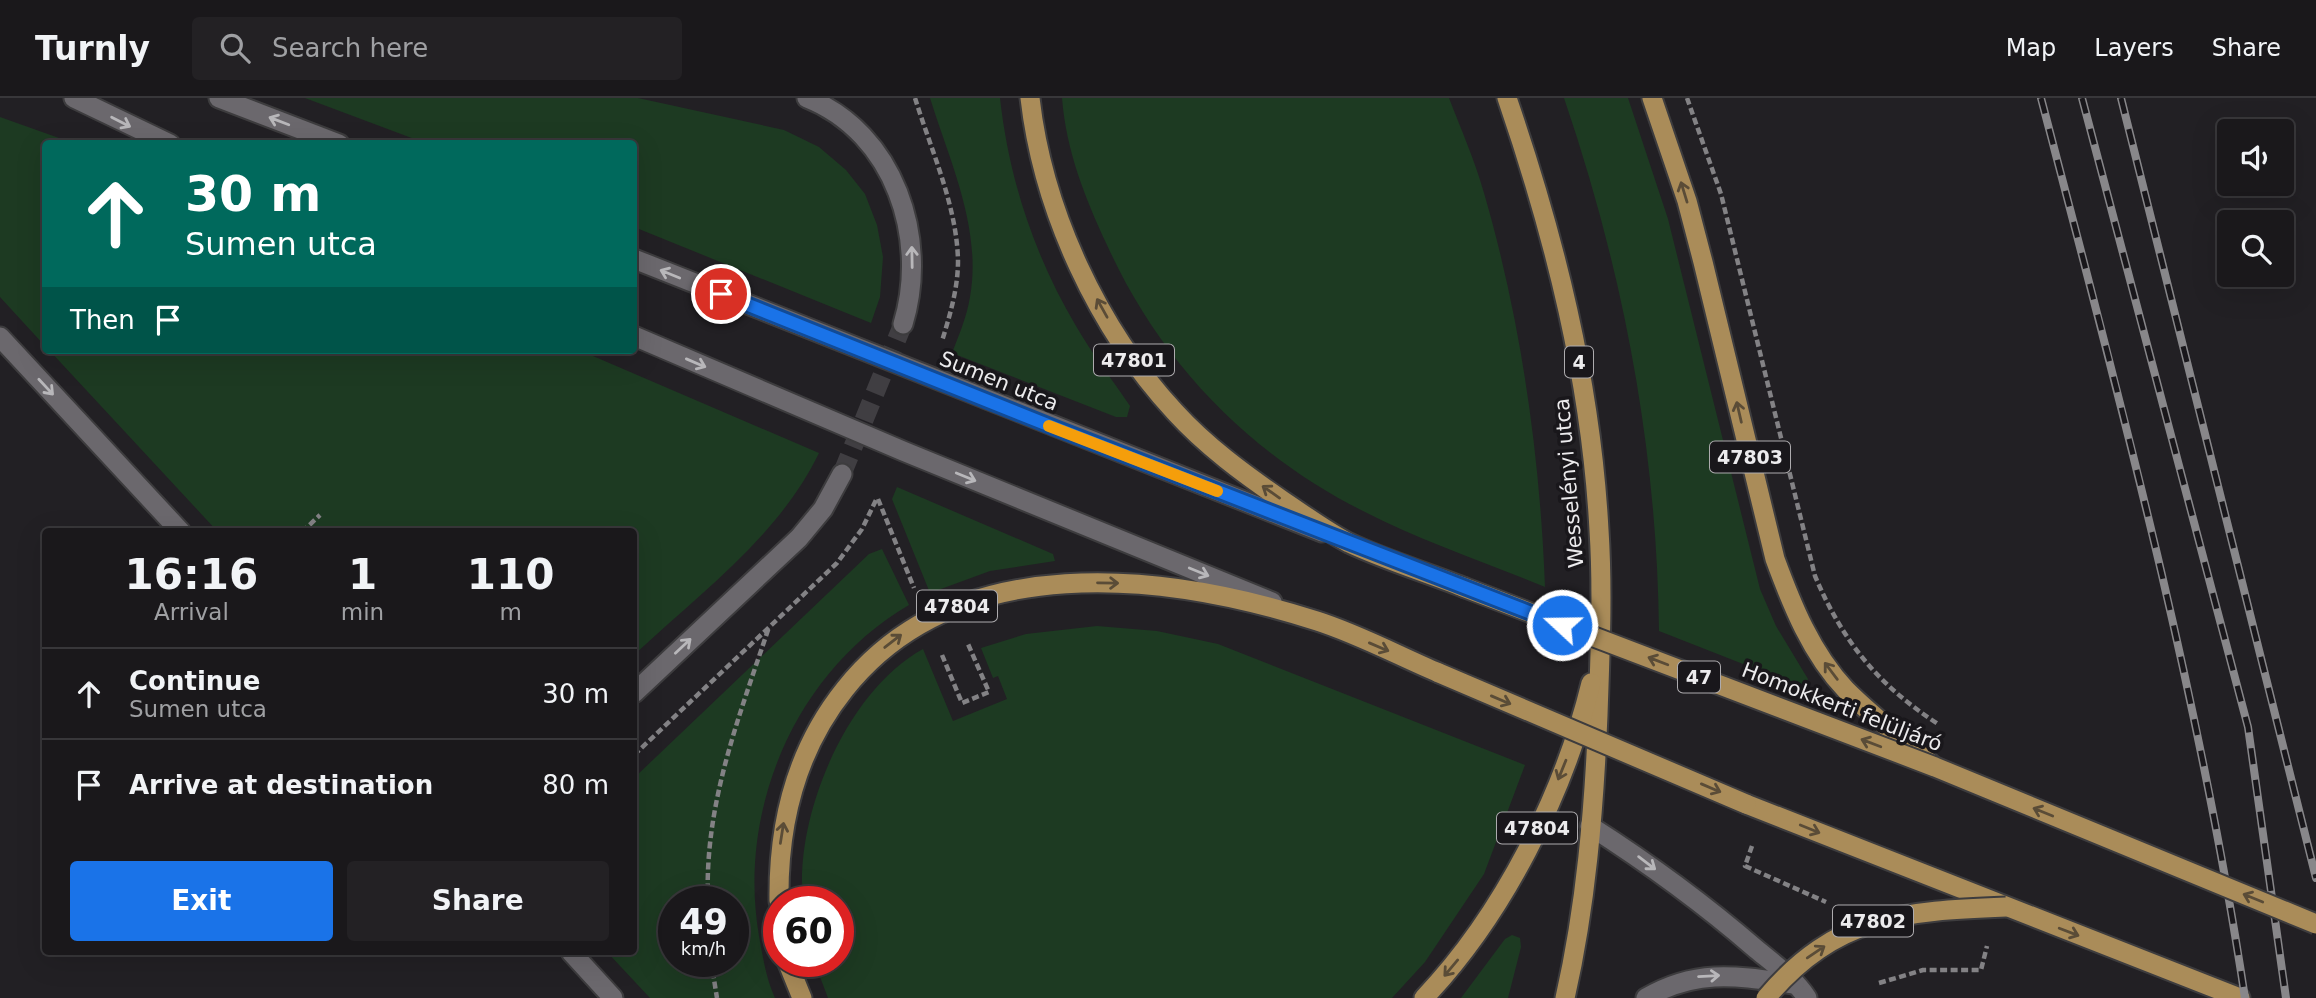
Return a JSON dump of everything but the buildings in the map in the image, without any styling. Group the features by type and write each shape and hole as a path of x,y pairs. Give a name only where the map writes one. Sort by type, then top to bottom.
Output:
{"main road":[{"name":"47801","path":"1030,98 1044,172 1071,246 1117,334 1143,373 1175,412 1215,450 1280,498 1349,542"},
{"name":"Wesselényi utca","path":"1507,98 1542,205 1576,342 1597,507 1601,634 1590,825 1583,899 1565,998"},
{"name":"47803","path":"1652,98 1687,201 1775,559 1791,603 1808,636 1845,688 1935,767"},
{"name":"Homokkerti felüljáró","path":"1349,542 1935,767 2316,925"},
{"name":"47804","path":"779,886 780,843 785,816 801,763 813,738 857,673 900,635 923,622 976,599 1007,591 1093,583 1146,584 1189,591 1319,621"},
{"path":"1319,621 1746,804 2240,998"},
{"name":"47804","path":"1424,998 1476,936 1530,844 1579,727 1601,634"},
{"name":"47802","path":"1766,998 1786,975 1815,951 1877,919 1928,910 2006,907"},
{"path":"793,977 802,998"}],"street":[{"path":"74,98 162,140"},
{"path":"219,98 329,140"},
{"path":"807,98 822,104 854,128 892,179 909,227 912,275 910,300 902,324"},
{"name":"Sumen utca","path":"637,260 1349,542"},
{"path":"0,337 177,528"},
{"path":"637,337 903,451 1319,621"},
{"path":"637,690 799,538 823,509 842,474"},
{"path":"1590,825 1637,855 1720,919 1802,991"},
{"path":"574,955 613,998"},
{"path":"1646,998 1668,985 1692,977 1719,975 1802,991"}],"path":[{"path":"1687,98 1721,194 1815,576 1838,625 1881,681 1946,730"},
{"path":"637,752 844,554 862,529 877,498 915,590"},
{"path":"306,528 320,515"},
{"path":"709,886 710,846 720,774 769,626"},
{"path":"941,652 962,703 989,692 967,640"},
{"path":"1752,845 1745,866 1835,906"},
{"path":"1879,983 1923,970 1981,970 1988,945"},
{"path":"714,977 717,998"}],"green space":[{"path":"305,98 638,98 784,130 819,147 846,170 865,194 877,225 883,257 880,297 871,323 637,228 637,140 417,140"},
{"path":"930,98 1000,98 1017,187 1036,244 1076,326 1130,406 1127,417 1116,417 952,353 970,297 972,246 955,171"},
{"path":"1062,98 1449,98 1484,193 1518,339 1539,488 1545,587 1407,532 1321,488 1245,432 1212,400 1153,328 1128,288 1091,210 1078,173"},
{"path":"1564,98 1628,98 1668,219 1760,589 1776,626 1808,679 1804,688 1659,631 1652,495 1633,361 1603,229"},
{"path":"0,117 65,140 42,140 42,343 0,297"},
{"path":"53,354 588,354 819,453 802,483 760,537 711,586 637,652 637,528 214,528"},
{"path":"897,487 1053,554 1055,561 990,571 930,593 892,499"},
{"path":"882,549 909,605 869,633 835,667 806,705 783,748 767,793 757,840 754,888 763,977 768,977 775,998 650,998 610,955 637,955 637,775 869,554"},
{"path":"1097,626 1157,631 1218,644 1525,765 1484,874 1425,962 1392,998 828,998 820,977 854,977 854,886 803,886 802,868 807,832 817,795 831,759 849,725 870,694 895,668 923,649 953,721 1007,699 998,676 993,678 981,648 1026,634"},
{"path":"1512,935 1520,938 1521,947 1508,998 1461,998 1505,939"}],"tunnel":[{"path":"842,474 903,324"}],"railway":[{"path":"2041,98 2128,433 2181,658 2205,771 2245,998"},
{"path":"2082,98 2248,727 2286,998"},
{"path":"2121,98 2316,878"}],"slow traffic":[{"path":"1049,426 1217,491"}],"route":[{"path":"721,294 1058,429 1562,625"}]}
